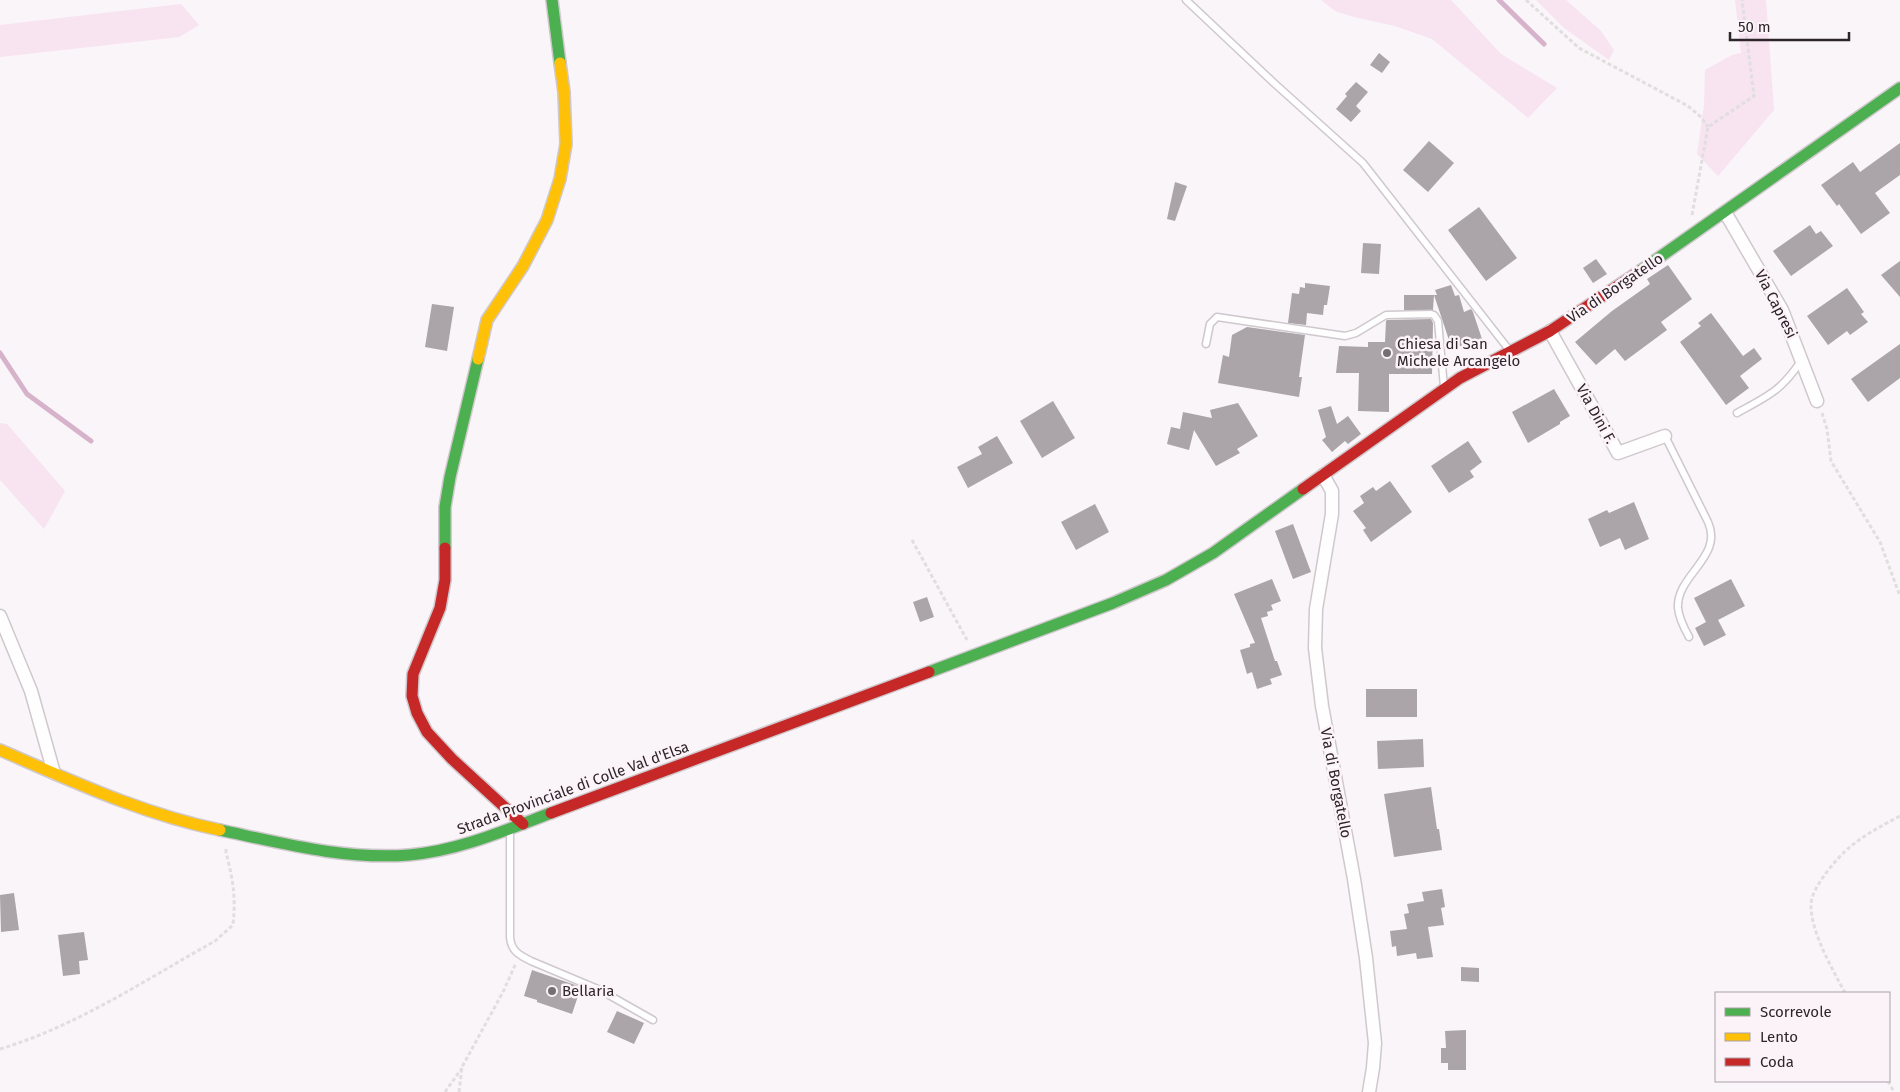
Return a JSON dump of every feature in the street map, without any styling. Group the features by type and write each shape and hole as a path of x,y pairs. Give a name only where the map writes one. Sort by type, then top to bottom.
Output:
{"main road":[{"path":"523,824 452,759 427,732 417,713 412,696 413,674 440,608 446,580 445,507 450,477 487,320 531,251 546,220 560,179 566,144 564,92 552,0"},
{"name":"Via di Borgatello","path":"974,654 1113,603 1176,575 1241,534 1470,372 1550,331 1602,298 1900,88"},
{"name":"Strada Provinciale di Colle Val d'Elsa","path":"0,750 114,799 152,813 228,832 321,851 388,856 432,852 523,824 974,654"}],"street":[{"name":"Via Capresi","path":"1725,212 1782,310 1817,401"},
{"name":"Via Dini F.","path":"1550,331 1618,453 1665,436"},
{"name":"Via di Borgatello","path":"1323,475 1332,491 1332,514 1316,609 1315,648 1322,706 1354,879 1366,958 1375,1043 1373,1074 1369,1092"},
{"path":"0,616 31,691 54,773"}],"lane":[{"path":"1186,0 1363,163 1511,352"},
{"path":"1206,344 1210,324 1217,317 1346,336 1356,333 1386,314 1431,314 1438,321 1444,389"},
{"path":"1737,413 1775,392 1802,359"},
{"path":"1665,436 1708,522 1711,532 1707,554 1682,589 1678,602 1679,615 1689,637"},
{"path":"510,828 510,937 512,948 520,955 600,990 653,1020"}],"path":[{"path":"1526,0 1579,48 1688,106 1701,117 1708,127 1688,238"},
{"path":"1708,127 1754,96 1742,0"},
{"path":"1817,401 1827,429 1830,461 1880,542 1900,596"},
{"path":"912,540 974,654"},
{"path":"1845,992 1814,927 1811,903 1819,882 1850,847 1874,830 1900,816"},
{"path":"0,1049 29,1040 78,1019 215,941 233,925 235,906 234,884 226,852 228,832"},
{"path":"445,1092 462,1067 503,992 520,955"},
{"path":"459,1092 462,1067"}],"shaded area":[{"path":"1321,0 1451,0 1501,54 1557,88 1528,118 1432,39 1395,26 1335,11"},
{"path":"1536,0 1566,0 1601,31 1614,50 1609,60 1564,28"},
{"path":"1735,0 1766,0 1774,110 1718,176 1697,154 1704,105 1705,70 1732,55 1741,53"},
{"path":"181,4 199,25 179,37 0,57 0,25"},
{"path":"0,423 7,424 65,491 44,529 0,480"}],"building":[{"path":"1379,53 1390,62 1382,73 1370,65"},
{"path":"1356,82 1368,92 1356,106 1361,111 1351,122 1336,109 1347,96 1345,94"},
{"path":"1429,141 1454,163 1428,192 1403,170"},
{"path":"1900,143 1900,175 1875,193 1890,213 1861,234 1839,204 1837,206 1821,185 1853,162 1860,172"},
{"path":"1175,182 1187,186 1175,221 1167,219"},
{"path":"1479,207 1517,258 1486,281 1448,230"},
{"path":"1810,225 1816,234 1821,231 1833,246 1791,276 1773,251"},
{"path":"1363,243 1381,244 1379,274 1361,273"},
{"path":"1596,259 1607,274 1593,283 1583,268"},
{"path":"1900,261 1900,297 1881,275"},
{"path":"1668,265 1692,299 1661,322 1667,330 1625,361 1615,349 1596,365 1575,342 1612,311 1650,284 1647,279"},
{"path":"1305,283 1330,286 1327,305 1324,305 1323,315 1307,313 1306,325 1288,323 1292,293 1299,294 1300,287 1305,288"},
{"path":"1451,285 1455,296 1459,295 1464,312 1471,309 1473,312 1482,339 1452,349 1434,295 1437,295 1435,290"},
{"path":"1847,288 1864,312 1861,314 1868,322 1850,335 1847,331 1828,345 1807,316"},
{"path":"1404,295 1434,295 1433,310 1404,310"},
{"path":"432,304 454,307 447,351 425,347"},
{"path":"1711,313 1743,356 1754,348 1762,359 1740,376 1749,388 1726,405 1680,342 1701,326 1698,323"},
{"path":"1431,319 1433,323 1432,374 1389,374 1389,412 1358,411 1359,373 1336,373 1339,346 1368,347 1368,342 1385,342 1387,320"},
{"path":"1247,327 1305,335 1299,377 1302,377 1299,397 1218,383 1223,355 1229,357 1232,335"},
{"path":"1900,344 1900,378 1868,402 1851,379"},
{"path":"1554,389 1570,416 1528,443 1512,412"},
{"path":"1053,401 1075,438 1042,458 1020,421"},
{"path":"1238,403 1258,436 1237,449 1240,453 1216,466 1194,430 1189,450 1167,444 1171,427 1180,429 1183,412 1212,418 1210,410"},
{"path":"1331,406 1337,424 1348,416 1361,434 1348,444 1345,441 1332,452 1322,440 1326,437 1318,410"},
{"path":"997,436 1013,463 968,488 957,467 982,454 978,447"},
{"path":"1468,441 1482,462 1470,471 1474,477 1449,493 1431,466"},
{"path":"1390,481 1412,512 1371,542 1363,530 1366,528 1353,511 1364,503 1360,496 1373,487 1376,491"},
{"path":"1634,502 1649,539 1625,550 1620,538 1600,547 1588,519 1607,510 1609,513"},
{"path":"1095,504 1109,532 1076,550 1061,522"},
{"path":"1293,524 1311,572 1293,579 1275,531"},
{"path":"1272,579 1281,601 1271,605 1273,610 1267,612 1268,616 1261,618 1275,661 1277,661 1282,675 1270,679 1272,684 1257,689 1252,672 1247,674 1240,650 1250,647 1250,644 1255,643 1234,594"},
{"path":"1731,579 1745,606 1718,620 1726,635 1704,646 1695,628 1706,622 1694,598"},
{"path":"927,597 934,617 920,622 913,602"},
{"path":"1366,689 1417,689 1417,717 1366,717"},
{"path":"1423,739 1424,767 1378,769 1377,741"},
{"path":"1431,787 1442,850 1394,857 1384,794"},
{"path":"1442,889 1445,907 1441,908 1444,925 1428,927 1433,957 1417,959 1416,953 1397,956 1396,946 1392,947 1390,931 1407,929 1404,914 1409,913 1407,904 1424,901 1422,892"},
{"path":"14,893 19,930 1,932 0,895"},
{"path":"84,932 88,960 79,961 80,974 63,976 58,935"},
{"path":"1461,967 1479,968 1479,982 1461,981"},
{"name":"Bellaria","path":"532,970 581,987 572,1014 524,996"},
{"path":"617,1011 644,1023 634,1044 607,1032"},
{"path":"1466,1030 1466,1070 1448,1070 1448,1063 1441,1063 1441,1048 1446,1048 1445,1031"}],"waterway":[{"path":"1499,0 1544,44"},
{"path":"0,353 27,394 91,441"}],"traffic: fast":[{"path":"552,0 560,63"},
{"path":"1640,271 1900,88"},
{"path":"445,548 445,507 450,477 478,359"},
{"path":"929,672 1113,603 1166,580 1213,553 1303,489"},
{"path":"220,830 337,853 385,856 409,855 427,853 464,844 551,813"}],"traffic: slow":[{"path":"478,359 487,320 523,266 547,220 560,179 566,144 564,92 560,63"},
{"path":"0,750 135,806 220,830"}],"traffic: jam":[{"path":"1303,489 1460,378 1550,331 1640,271"},
{"path":"445,548 445,580 440,608 413,674 412,696 417,713 427,732 452,759 523,824"},
{"path":"551,813 929,672"}],"place":[{"name":"Chiesa di San Michele Arcangelo","path":"1387,353"},
{"name":"Bellaria","path":"552,991"}]}
